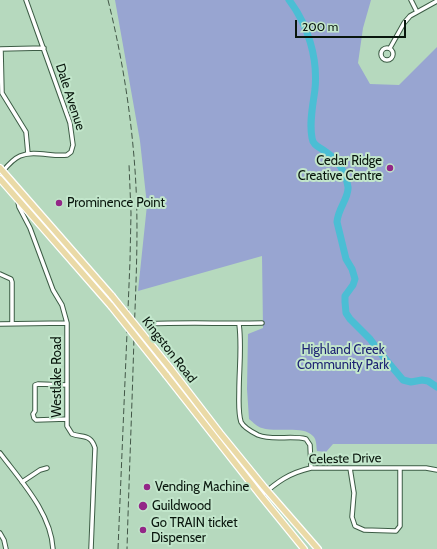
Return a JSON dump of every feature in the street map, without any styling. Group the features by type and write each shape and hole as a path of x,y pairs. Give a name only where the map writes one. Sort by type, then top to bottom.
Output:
{"main road":[{"name":"Kingston Road","path":"1,169 112,296 267,491 318,549"},
{"name":"Kingston Road","path":"0,179 111,306 260,496 304,549"}],"street":[{"name":"Dale Avenue","path":"1,169 20,156 28,154 67,154 71,152 73,145 73,133 70,123 26,0"},
{"path":"411,0 416,12"},
{"path":"390,48 404,23 410,16 437,1"},
{"path":"28,154 26,132 1,93 0,49 44,48"},
{"name":"Westlake Road","path":"18,199 19,207 30,228 53,290 62,305 67,323 67,426 72,434 89,438 95,448 91,549"},
{"path":"0,274 11,279 12,282 12,323"},
{"path":"148,324 174,322 239,324 262,323"},
{"path":"0,324 67,323"},
{"path":"239,324 239,403 242,423 249,430 259,435 272,438 306,439 310,445 311,468"},
{"path":"67,385 35,385 35,411 33,414 36,420 67,419"},
{"path":"0,453 22,482 43,514 51,532 53,549"},
{"path":"22,482 40,470 47,468"},
{"name":"Celeste Drive","path":"260,496 283,478 293,473 311,468 437,470"},
{"path":"350,468 354,493 352,518 355,526 364,530 396,532 400,526 400,469"},
{"path":"0,533 4,540 6,549"}],"green space":[{"name":"Highland Creek Community Park","path":"115,0 371,0 363,28 358,63 370,84 399,85 437,47 437,444 333,444 326,452 317,451 315,439 309,433 296,430 274,430 262,428 257,426 249,419 247,389 248,334 263,328 262,256 138,291 147,205 140,141"}],"waterway":[{"path":"289,0 302,20 313,54 316,77 311,120 313,141 315,145 330,155 338,163 341,167 348,187 347,195 339,212 337,222 346,259 352,269 355,279 353,285 345,296 346,313 370,339 403,380 411,382 422,380 428,381 437,387"}],"railway":[{"path":"108,0 118,42 125,85 133,149 136,191 136,274 127,549"},
{"path":"118,549 130,261 131,213 129,164"}],"place":[{"name":"Cedar Ridge Creative Centre","path":"390,168"},
{"name":"Prominence Point","path":"59,203"},
{"name":"Vending Machine","path":"147,487"},
{"name":"Guildwood","path":"143,506"},
{"name":"Go TRAIN ticket Dispenser","path":"143,530"}]}
